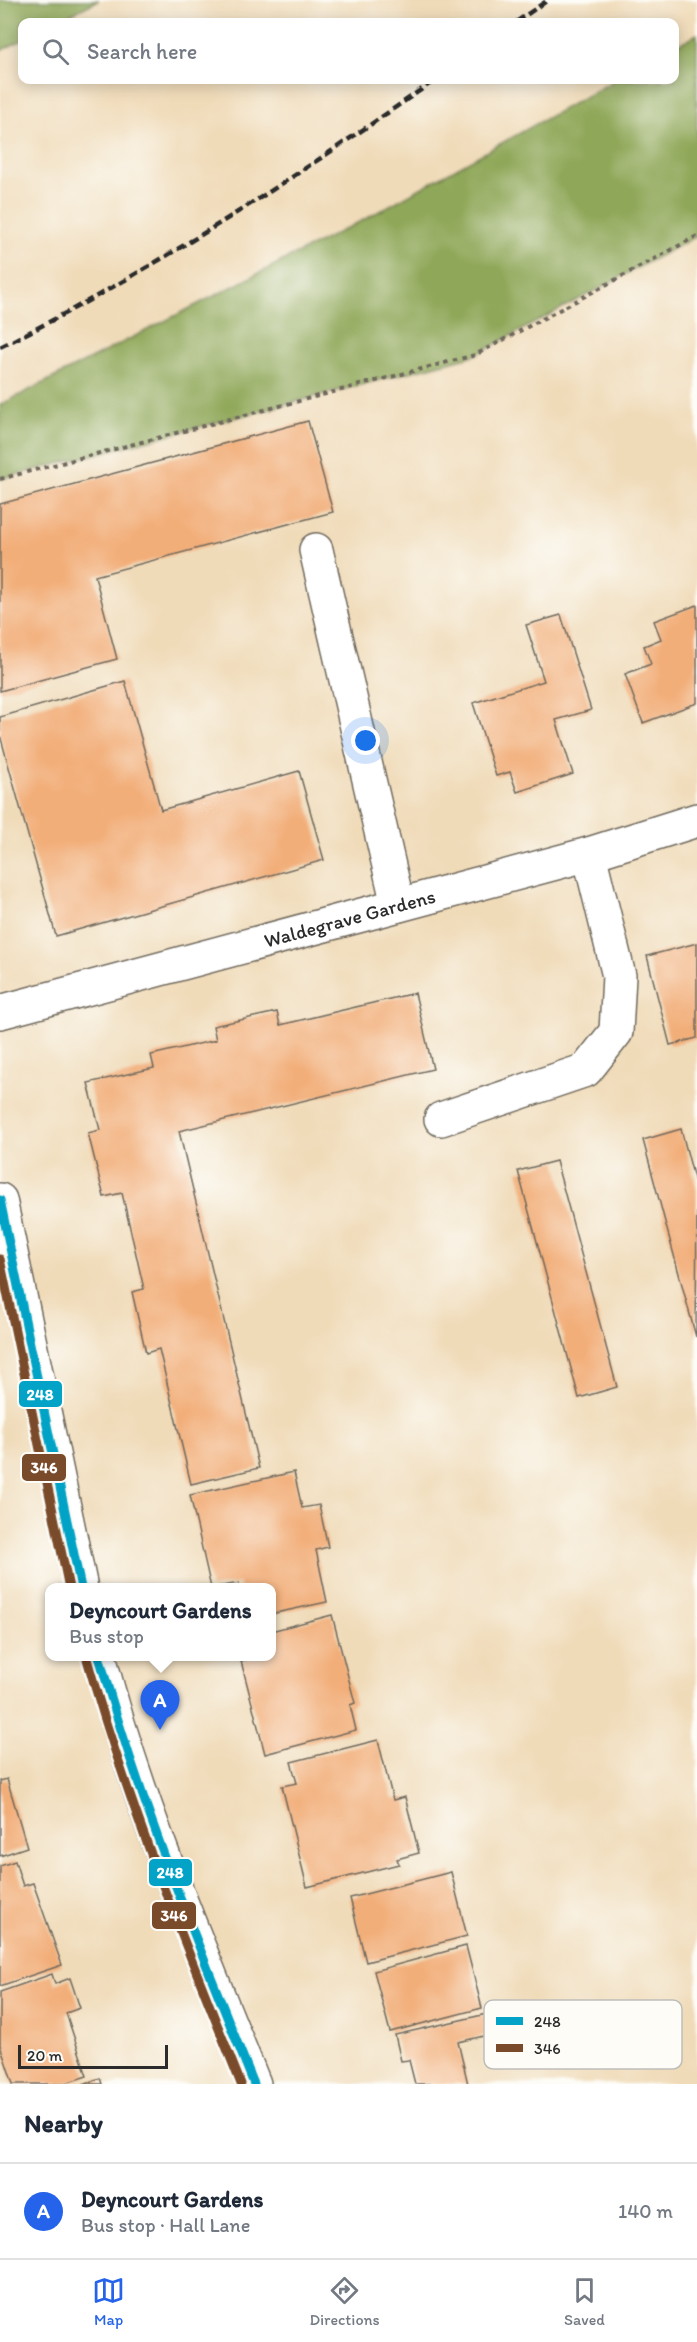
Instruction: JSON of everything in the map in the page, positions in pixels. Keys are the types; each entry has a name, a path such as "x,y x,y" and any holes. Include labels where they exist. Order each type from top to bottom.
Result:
{"street":[{"path":"316,550 398,905"},
{"name":"Waldegrave Gardens","path":"0,1012 589,854 697,819"},
{"path":"441,1119 586,1070 616,1032 619,976 589,854"},
{"path":"0,1200 11,1314 80,1583"},
{"path":"100,1661 113,1712 150,1819 254,2084"}],"path":[{"path":"0,479 475,355 697,236"}],"green space":[{"path":"0,0 99,0 64,18 18,18 18,42 0,51"},
{"path":"697,34 697,236 475,355 0,479 0,405 367,218 608,84 679,84 679,44"}],"building":[{"path":"308,421 333,512 95,576 117,659 0,691 0,504"},
{"path":"697,605 697,703 643,723 625,674 651,664 644,646 661,639 654,621"},
{"path":"561,615 591,710 556,720 573,774 517,792 510,772 496,776 473,703 544,681 526,625"},
{"path":"125,681 161,810 299,771 324,860 56,936 0,735 0,717"},
{"path":"697,943 697,1038 670,1045 647,956"},
{"path":"415,993 433,1069 179,1131 259,1468 191,1484 159,1349 146,1353 132,1292 144,1289 122,1193 104,1197 88,1133 100,1130 88,1083 154,1068 151,1055 216,1040 213,1026 277,1012 280,1025"},
{"path":"681,1129 697,1190 696,1337 643,1140"},
{"path":"556,1161 617,1387 579,1398 518,1171"},
{"path":"294,1472 302,1508 319,1505 328,1547 316,1550 327,1602 276,1613 276,1583 210,1583 190,1495"},
{"path":"332,1615 355,1703 350,1705 356,1730 265,1754 241,1661 276,1661 276,1630"},
{"path":"378,1740 393,1800 405,1797 419,1853 397,1859 399,1864 307,1887 282,1786 297,1783 291,1762"},
{"path":"7,1779 27,1847 0,1856 0,1781"},
{"path":"15,1861 23,1886 33,1883 62,1965 0,1986 0,1866"},
{"path":"451,1872 467,1936 366,1962 350,1898"},
{"path":"466,1946 482,2008 390,2032 374,1971"},
{"path":"52,1974 55,1984 70,1978 80,2008 66,2013 87,2076 62,2084 13,2084 0,2045 0,1992"},
{"path":"484,2015 484,2036 458,2042 468,2084 415,2084 409,2060 401,2061 395,2035"},
{"path":"100,2078 102,2084 83,2084"}],"railway":[{"path":"522,18 548,0"},
{"path":"0,347 57,318 168,255 277,187 429,84"}],"transit line":[{"name":"248","path":"0,1200 80,1583"},
{"name":"346","path":"0,1259 68,1583"},
{"name":"346","path":"88,1661 139,1821 241,2084"},
{"name":"248","path":"100,1661 151,1819 254,2084"}],"place":[{"name":"Deyncourt Gardens","path":"160,1730"}]}
